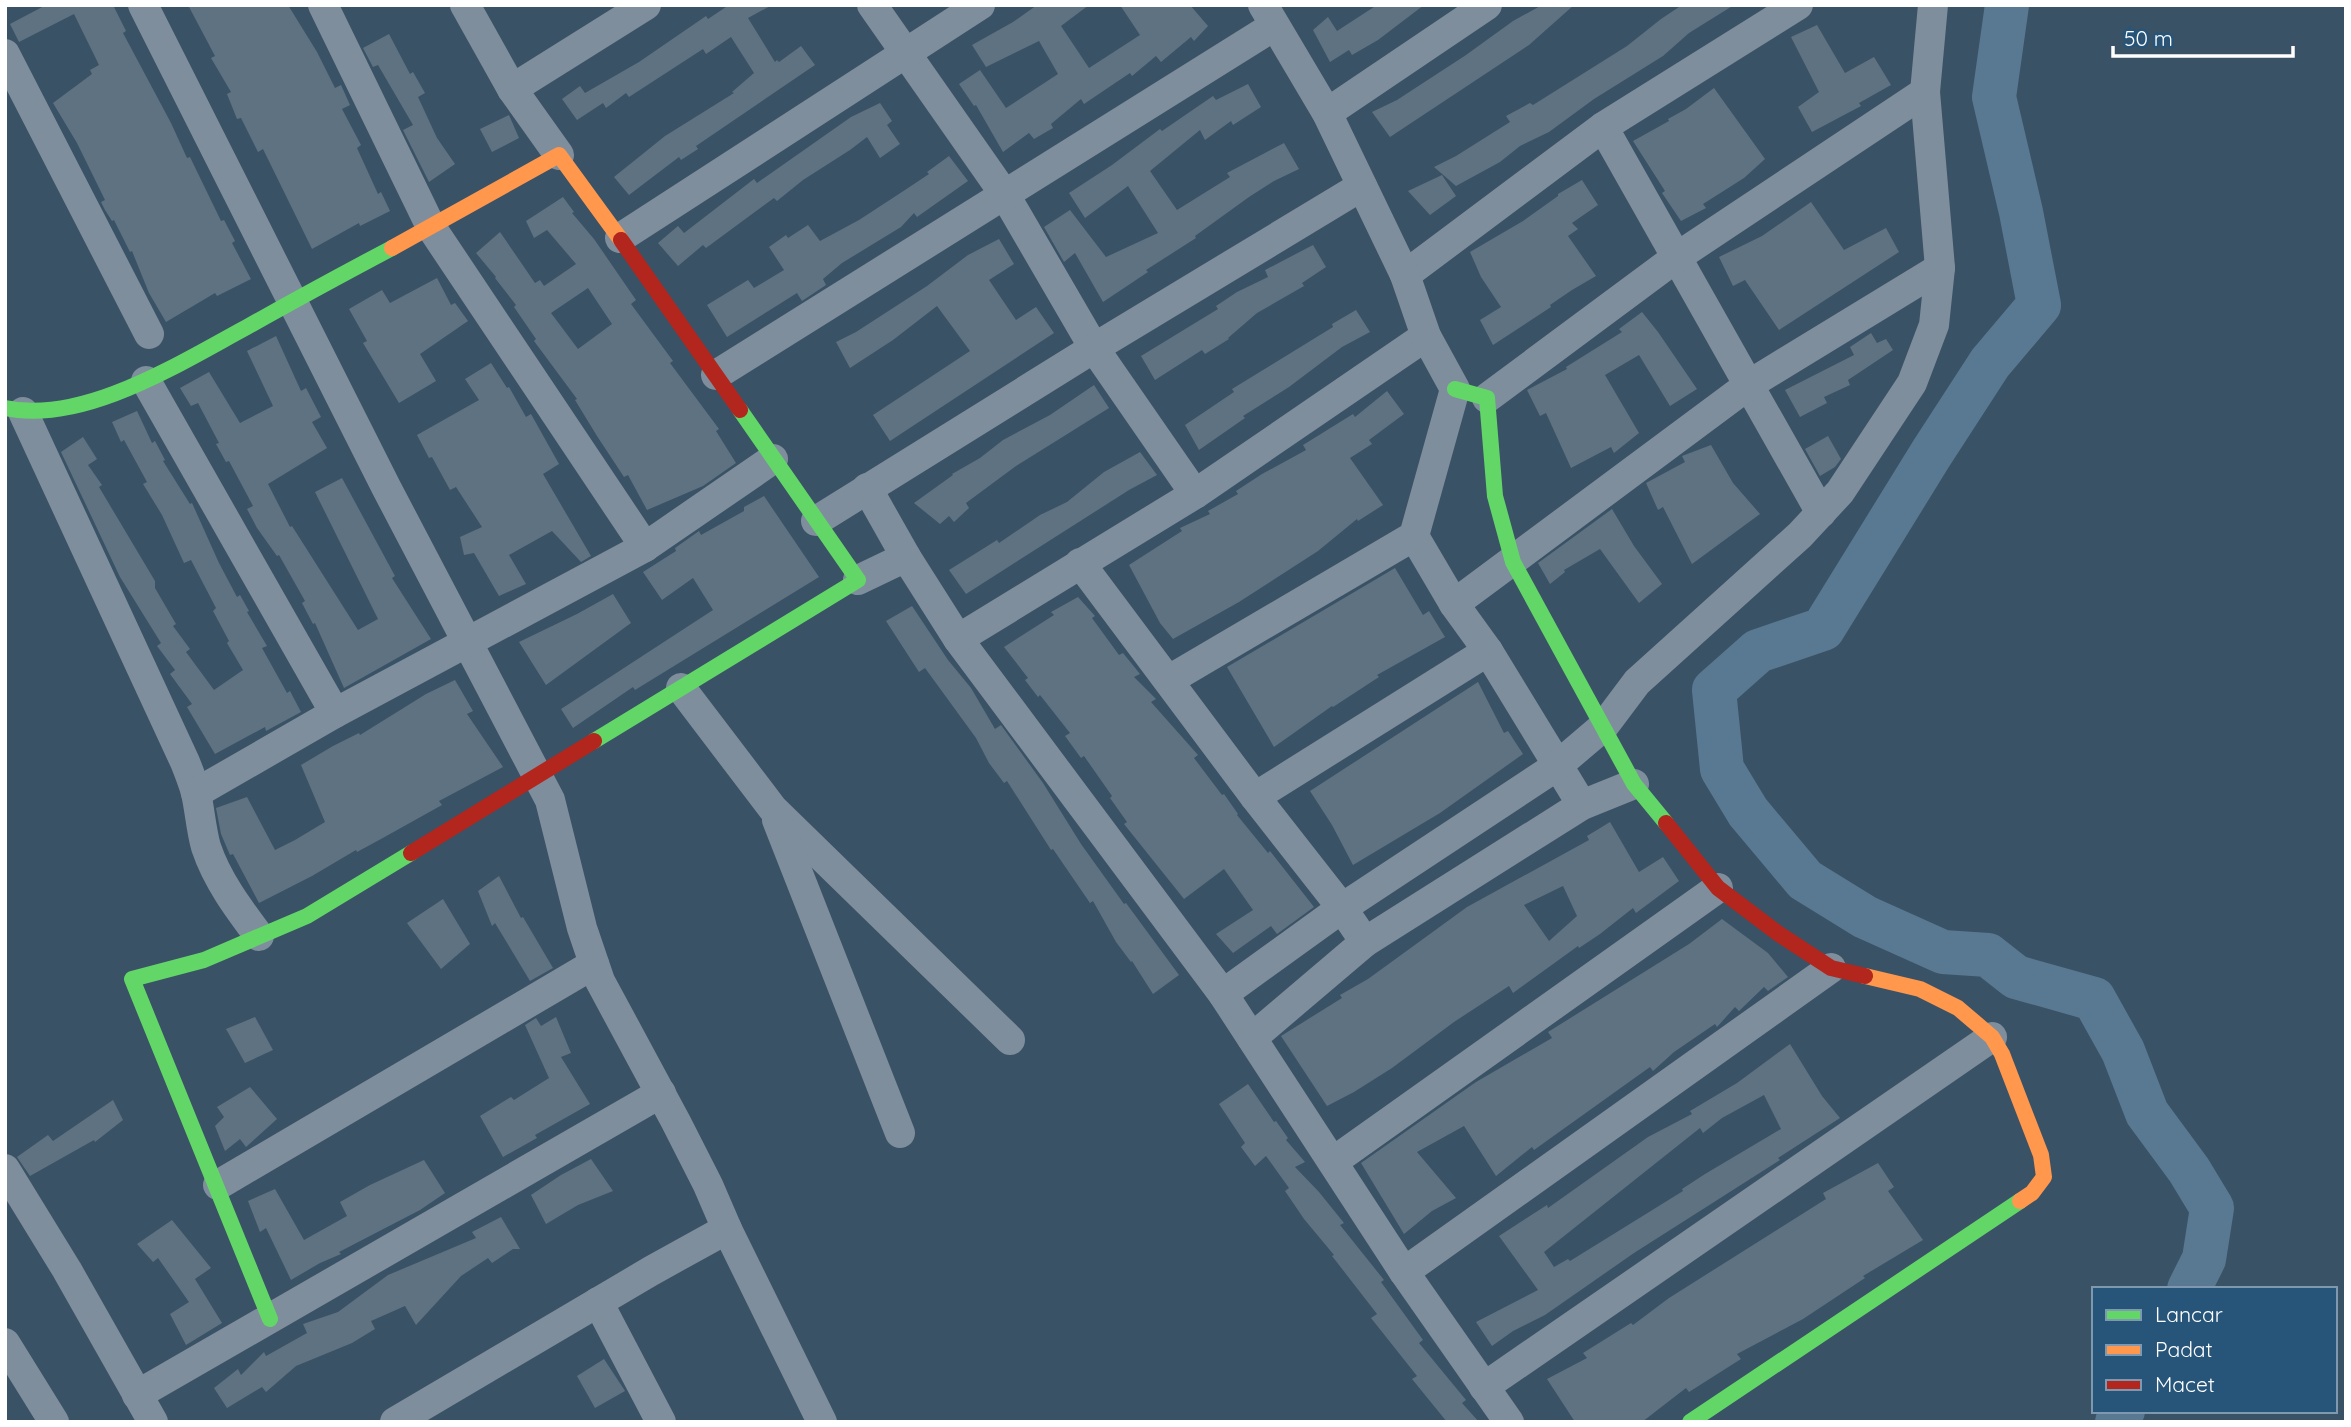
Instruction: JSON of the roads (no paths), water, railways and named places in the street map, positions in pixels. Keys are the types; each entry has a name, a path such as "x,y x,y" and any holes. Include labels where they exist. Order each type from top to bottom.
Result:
{"street":[{"path":"143,5 292,302 550,800 582,928 600,981 708,1185 727,1230 822,1422"},
{"path":"323,5 431,227 645,547"},
{"path":"465,5 512,89 621,238 772,460 858,580"},
{"path":"512,89 646,5"},
{"path":"872,5 1005,195 1094,348 1195,494"},
{"path":"621,238 981,5"},
{"path":"1327,113 1487,5"},
{"path":"1223,994 1342,908 1557,766 1604,726 1637,682 1800,535 1840,492 1912,383 1934,325 1940,268 1925,92 1933,5"},
{"path":"1405,275 1603,127 1790,7"},
{"path":"716,375 1005,195 1268,15 1327,113 1405,275 1426,337 1455,389 1414,536 1169,680"},
{"path":"5,54 149,334"},
{"path":"1487,398 1677,257 1925,92"},
{"path":"1603,127 1821,513"},
{"path":"259,936 235,904 215,868 199,820 196,793 163,712 14,410 85,404 146,381 559,155"},
{"path":"816,522 1094,348 1363,186"},
{"path":"1454,604 1750,384 1940,268"},
{"path":"958,639 1195,494 1426,337"},
{"path":"146,381 335,713"},
{"path":"1455,389 1487,398"},
{"path":"1487,398 1495,496 1513,562 1634,784 1718,888 1779,934 1831,968 1920,989 1958,1008 1992,1037 2041,1155 2044,1171 2042,1183 2032,1194 1690,1422"},
{"path":"196,793 335,713 645,547 772,460"},
{"path":"867,488 906,557 958,639 1223,994 1405,1272 1509,1422"},
{"path":"1414,536 1582,805"},
{"path":"270,1319 218,1185 158,1049 132,979 204,960 307,916 858,580 906,557"},
{"path":"1080,563 1365,942"},
{"path":"1255,797 1488,651"},
{"path":"681,688 773,810 1010,1040"},
{"path":"1252,1038 1365,942 1582,805 1634,784"},
{"path":"773,810 900,1133"},
{"path":"1334,1161 1718,888"},
{"path":"218,1185 594,964"},
{"path":"1405,1272 1831,968"},
{"path":"1484,1387 1992,1037"},
{"path":"137,1395 661,1093"},
{"path":"5,1170 67,1270 153,1422"},
{"path":"395,1422 598,1302 727,1230"},
{"path":"598,1302 661,1422"},
{"path":"5,1343 54,1422"}],"waterway":[{"path":"2007,5 1994,97 2039,305 1990,363 1823,629 1758,651 1714,690 1722,769 1748,812 1805,880 1865,917 1943,952 1988,955 2016,977 2094,999 2123,1051 2147,1113 2189,1170 2212,1208 2204,1259 2190,1287"},
{"path":"2117,1422 2122,1413"}]}
